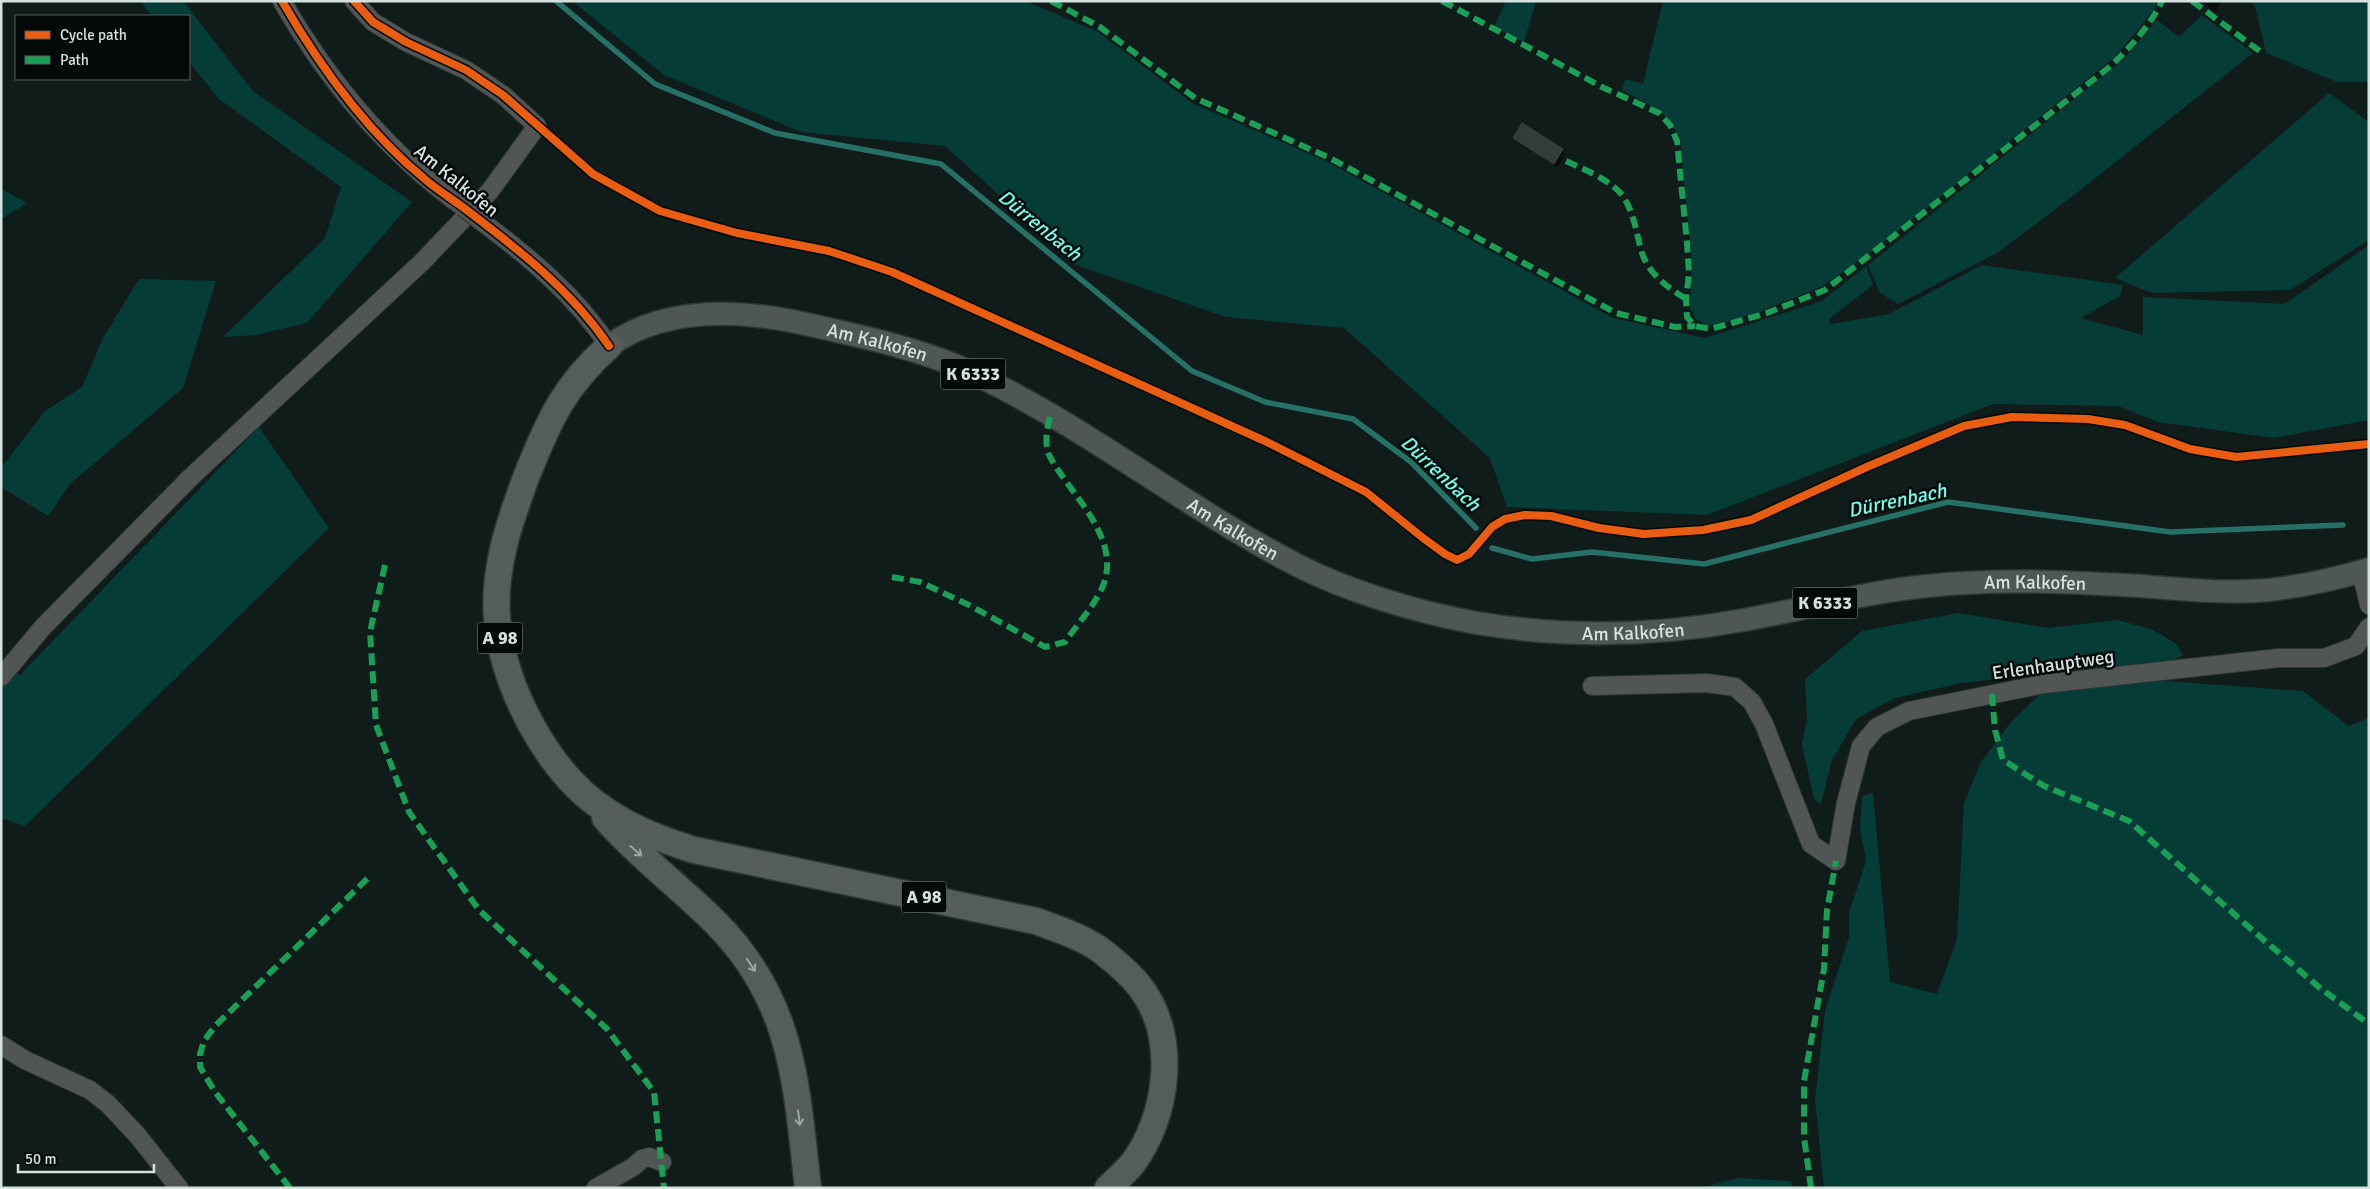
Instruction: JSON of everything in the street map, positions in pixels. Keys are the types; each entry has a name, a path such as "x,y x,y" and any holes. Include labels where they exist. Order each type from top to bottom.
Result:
{"highway":[{"name":"A 98","path":"609,346 575,379 554,413 522,488 500,562 497,617 502,648 510,677 548,753 629,845 715,922 750,963 767,991 780,1019 794,1073 808,1188"},
{"name":"A 98","path":"579,789 604,810 634,827 694,850 994,911 1071,934 1098,949 1123,969 1143,992 1157,1020 1164,1052 1163,1091 1155,1122 1133,1163 1108,1188"}],"main road":[{"name":"Am Kalkofen","path":"609,346 624,336 648,326 707,313 750,313 788,319 874,340 962,368 1051,414 1184,500 1298,566 1366,593 1423,610 1493,625 1566,634 1649,632 1746,620 1818,604 1927,586 2025,582 2221,591 2266,590 2310,584 2365,570"}],"street":[{"name":"Am Kalkofen","path":"282,1 308,46 373,129 427,181 463,206 519,250 562,288 592,321 609,346"},
{"path":"1,677 43,627 191,477 345,331 421,263 490,191 537,126 503,94 466,70 406,42 373,22 354,1"},
{"path":"2365,570 2369,605"},
{"name":"Erlenhauptweg","path":"1592,686 1707,683 1735,687 1752,702 1764,724 1811,844 1836,861 1846,803 1861,746 1877,727 1909,711 2044,684 2279,658 2324,658 2356,646 2369,627"},
{"path":"1,1045 25,1060 90,1090 108,1104 138,1136 179,1188"},
{"path":"596,1188 633,1167 642,1159 649,1157 662,1162"}],"green space":[{"path":"140,1 183,1 253,91 412,202 307,323 256,335 223,337 325,238 341,187 219,99 190,63 190,15 151,15"},
{"path":"572,1 1025,1 1098,32 1192,103 1328,162 1613,318 1705,338 1822,301 1866,266 1873,285 1829,319 1830,324 1889,314 1982,265 2123,285 2120,296 2080,318 2143,335 2143,297 2285,304 2369,245 2369,420 2274,438 2158,422 2118,406 1993,404 1707,515 1507,507 1490,458 1344,328 1226,317 1076,265 945,146 801,132 664,75"},
{"path":"1506,1 1536,1 1524,42 1494,27"},
{"path":"1663,1 2157,1 2154,10 2115,57 1875,249 1823,286 1757,313 1715,325 1706,325 1696,319 1690,307 1692,262 1680,137 1661,111 1622,90 1625,79 1643,84"},
{"path":"2251,1 2369,1 2369,82 2337,82 2266,53 2255,6"},
{"path":"2202,15 2253,53 2074,195 1997,253 1898,304 1880,293 1868,265 2122,61 2157,20 2179,37"},
{"path":"2329,93 2369,122 2369,240 2290,290 2152,293 2115,278"},
{"path":"1,189 27,203 1,219"},
{"path":"139,279 216,281 183,388 71,483 48,516 1,487 1,468 45,411 82,387 103,338"},
{"path":"259,427 329,528 25,826 1,818 1,665 20,675"},
{"path":"1958,613 2048,628 2118,620 2153,630 2175,643 2183,655 2173,660 1961,683 1895,698 1856,719 1832,760 1821,804 1814,799 1802,745 1807,718 1805,679 1862,631"},
{"path":"2165,681 2303,691 2349,726 2369,718 2369,1188 1824,1188 1815,1100 1825,1011 1849,937 1849,913 1866,861 1860,829 1862,796 1873,793 1890,982 1937,994 1957,939 1964,803 1981,762 2011,722 2039,695 2105,682"},
{"path":"1738,1178 1791,1181 1793,1188 1701,1188"}],"building":[{"path":"1522,123 1563,149 1554,164 1513,138"}],"waterway":[{"name":"Dürrenbach","path":"556,1 655,84 775,133 941,164 1192,371 1265,402 1353,419 1411,462 1476,528"},
{"name":"Dürrenbach","path":"1492,548 1532,559 1592,552 1704,564 1948,502 2170,532 2343,525"}],"marked path":[{"path":"1051,1 1100,27 1195,98 1330,158 1616,313 1675,327 1695,326"},
{"path":"1442,1 1604,88 1659,113 1670,125 1677,141 1687,243 1689,274 1686,299 1687,317 1695,326 1711,329 1767,313 1825,290 2112,65 2146,27 2162,1"},
{"path":"2192,1 2261,52"},
{"path":"1566,161 1589,171 1617,189 1630,209 1642,253 1649,268 1666,285 1686,299"},
{"path":"892,577 920,582 971,606 1045,647 1065,642 1099,595 1107,570 1106,552 1100,534 1091,517 1049,455 1047,434 1051,414"},
{"path":"385,565 370,632 376,725 409,812 479,910 607,1029 654,1092 664,1188"},
{"path":"1992,694 1995,730 2003,760 2044,786 2129,821 2320,988 2369,1024"},
{"path":"1811,1188 1804,1137 1804,1081 1824,969 1827,910 1836,861"},
{"path":"290,1188 215,1092 200,1067 200,1054 204,1041 215,1026 369,877"}],"cycle path":[{"path":"282,1 329,74 385,142 427,181 504,239 542,271 578,307 609,346"},
{"path":"354,1 373,22 406,42 466,70 503,95 593,174 660,211 737,233 829,251 892,272 1267,442 1366,492 1423,538 1457,560 1469,554 1492,527 1505,519 1525,515 1551,516 1599,528 1644,534 1703,530 1751,520 1869,466 1964,426 2012,417 2088,419 2125,425 2190,449 2236,457 2369,444"}]}
